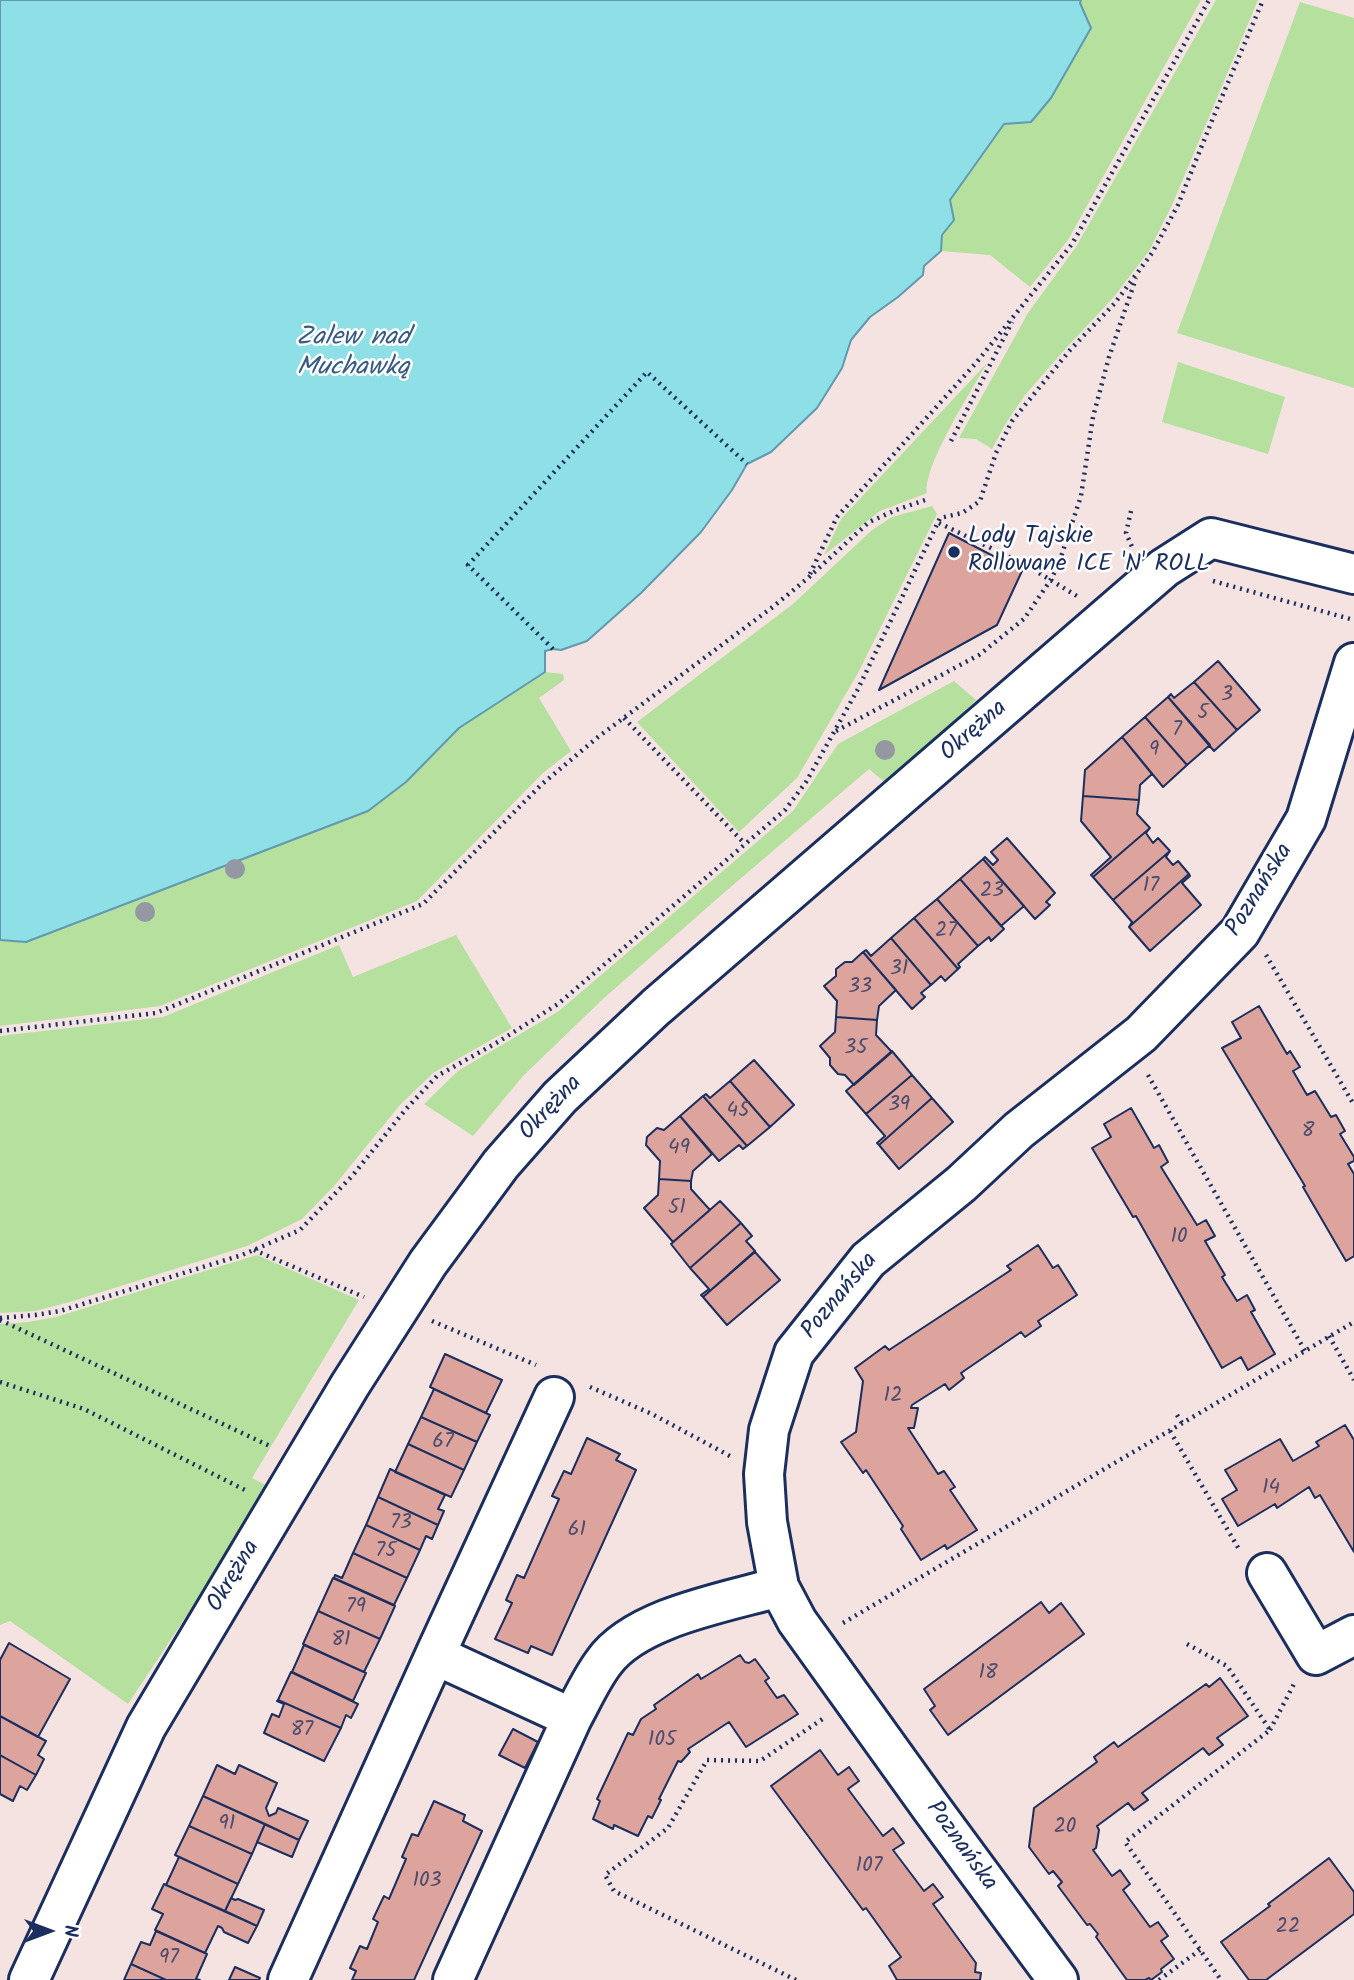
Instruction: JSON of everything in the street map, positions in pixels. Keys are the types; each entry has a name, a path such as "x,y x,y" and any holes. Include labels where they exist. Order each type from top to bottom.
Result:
{"street":[{"name":"Okrężna","path":"29,1980 146,1727 350,1385 428,1263 501,1164 560,1097 656,1007 1161,570 1211,538 1354,574"},
{"name":"Poznańska","path":"1058,1980 939,1820 797,1621 779,1587 767,1522 764,1474 769,1430 794,1353 868,1260 961,1184 1019,1130 1141,1034 1240,932 1306,819 1354,663"},
{"path":"288,1980 559,1383"},
{"path":"1267,1573 1316,1655 1354,1635"},
{"path":"453,1980 572,1718 604,1662 624,1641 666,1619 779,1587"},
{"path":"435,1655 572,1718"}],"path":[{"path":"808,578 837,517 976,363 1072,244 1209,0"},
{"path":"0,1319 60,1311 254,1250 300,1230 353,1175 406,1109 437,1076 558,1004 785,810 806,782 858,689 940,518 962,513 980,501 996,453 1012,421 1070,350 1115,303 1152,253 1178,205 1263,0"},
{"path":"834,732 979,655 1024,619 1050,581 1058,566 1081,496 1093,417 1108,357 1137,273"},
{"path":"951,441 1015,316"},
{"path":"553,649 468,565 647,372 747,464"},
{"path":"0,1031 156,1013 423,904 541,785 598,737 808,578 869,522 928,499"},
{"path":"938,523 1024,564 1086,601"},
{"path":"624,718 745,844"},
{"path":"1264,952 1354,1105"},
{"path":"1148,1075 1305,1351"},
{"path":"254,1250 361,1296 400,1307 559,1383 653,1414 764,1474"},
{"path":"0,1319 304,1462"},
{"path":"842,1623 1354,1322"},
{"path":"1329,1336 1354,1380"},
{"path":"0,1382 84,1409 277,1507"},
{"path":"1177,1415 1182,1423"},
{"path":"1170,1431 1253,1571 1267,1573"},
{"path":"1187,1644 1227,1666 1270,1730"},
{"path":"1221,1980 1125,1842 1270,1730 1295,1683 1316,1655"},
{"path":"796,1980 614,1891 605,1875 668,1828 707,1760 760,1761 834,1711"},
{"path":"1159,1980 1200,1950"}],"green space":[{"path":"1081,0 1201,0 1068,240 1030,287 990,255 941,251 942,235 954,220 950,200 1004,124"},
{"path":"1216,0 1258,0 1173,203 1149,251 1113,298 1025,395 992,449 976,439 959,438 1028,313 1076,247"},
{"path":"1300,2 1354,18 1354,388 1177,333"},
{"path":"1178,362 1285,397 1268,454 1162,422"},
{"path":"987,363 940,447 928,481 927,493 880,511 824,555 841,519"},
{"path":"932,506 937,514 858,673 797,778 739,832 637,722 793,604 872,530 892,517"},
{"path":"545,672 563,674 564,680 539,698 571,751 543,773 417,901 160,1006 0,1026 0,940 26,942 368,811 406,782 459,728"},
{"path":"954,681 976,700 888,785 869,769 604,998 523,1076 473,1136 424,1104 458,1071 559,1011 793,811 838,744"},
{"path":"456,935 512,1028 433,1073 400,1105 334,1186 302,1219 247,1246 70,1302 35,1311 0,1313 0,1036 163,1017 339,945 353,977"},
{"path":"257,1255 359,1300 252,1478 271,1488 261,1507 231,1544 128,1704 10,1621 0,1625 0,1324 56,1317"}],"water":[{"name":"Zalew nad Muchawką","path":"0,0 1081,0 1091,28 1051,98 1031,122 1004,124 950,200 954,220 942,235 941,251 924,266 923,275 870,317 851,340 842,368 817,408 771,452 747,464 732,490 701,532 641,593 587,641 561,650 545,651 545,672 459,728 406,782 368,811 26,942 0,940"}],"building":[{"path":"949,533 1022,571 997,625 879,690"},
{"path":"1218,661 1260,710 1237,730 1194,682"},
{"path":"1194,682 1237,730 1214,751 1168,697 1171,694 1174,698"},
{"path":"1168,697 1210,745 1187,765 1145,717"},
{"path":"1145,717 1187,765 1163,787 1122,737"},
{"path":"1122,737 1152,774 1140,785 1139,800 1083,796 1085,770"},
{"path":"1083,796 1139,800 1137,814 1150,828 1093,877 1091,875 1111,857 1081,821"},
{"path":"1150,828 1146,833 1153,843 1158,838 1170,851 1113,900 1093,877"},
{"path":"1007,838 1055,893 1046,902 1050,905 1035,919 983,859 985,857 993,865 998,860 991,852"},
{"path":"1170,851 1166,857 1173,865 1178,861 1189,874 1129,927 1132,922 1113,900"},
{"path":"983,859 1024,906 1001,926 960,879"},
{"path":"1189,874 1182,883 1201,905 1150,951 1129,927"},
{"path":"960,879 1004,929 991,941 989,937 978,946 937,899"},
{"path":"937,899 978,946 958,964 958,969 914,918"},
{"path":"914,918 958,969 945,981 941,976 931,985 891,938"},
{"path":"891,938 931,985 921,993 925,997 912,1009 863,952 866,950 871,956"},
{"path":"863,952 896,990 879,1006 877,1020 836,1017 837,1001 824,986 836,976 836,969 845,962 852,962"},
{"path":"1259,1006 1287,1054 1290,1051 1300,1067 1293,1071 1307,1095 1315,1091 1331,1117 1336,1115 1345,1131 1340,1134 1354,1157 1354,1161 1348,1164 1354,1174 1354,1256 1346,1261 1303,1187 1305,1186 1222,1048 1241,1038 1232,1022"},
{"path":"836,1017 877,1020 876,1035 892,1052 854,1085 830,1065 830,1058 820,1046 835,1032"},
{"path":"892,1051 912,1075 866,1114 846,1091"},
{"path":"754,1060 794,1105 770,1127 730,1081"},
{"path":"912,1075 932,1098 879,1145 877,1143 885,1136 866,1114"},
{"path":"730,1081 770,1127 747,1146 703,1096 706,1094 710,1098"},
{"path":"703,1096 747,1146 743,1149 739,1145 719,1161 680,1116"},
{"path":"932,1098 953,1122 899,1169 879,1145"},
{"path":"1131,1108 1154,1148 1159,1145 1168,1162 1161,1167 1197,1225 1206,1220 1215,1236 1205,1241 1225,1275 1222,1277 1237,1301 1247,1295 1255,1310 1251,1312 1275,1354 1248,1370 1241,1357 1222,1368 1136,1216 1133,1217 1092,1148 1111,1137 1104,1124"},
{"path":"680,1116 712,1154 693,1171 691,1181 659,1179 660,1161 646,1145 647,1137 657,1128 664,1130"},
{"path":"659,1179 691,1181 691,1189 710,1210 673,1242 644,1208 658,1195"},
{"path":"720,1201 741,1223 690,1268 671,1244"},
{"path":"741,1223 752,1236 746,1241 755,1251 703,1297 701,1295 709,1289 690,1268"},
{"path":"1038,1245 1053,1268 1058,1265 1077,1295 1038,1321 1041,1326 1025,1337 1021,1332 961,1373 964,1378 949,1390 945,1384 912,1405 911,1408 918,1408 914,1428 908,1428 938,1474 944,1471 955,1487 950,1490 977,1530 947,1549 945,1545 921,1560 901,1529 903,1526 866,1470 863,1473 841,1442 856,1432 863,1381 855,1368 885,1346 889,1350 1011,1270 1007,1266"},
{"path":"755,1252 780,1280 727,1325 703,1297"},
{"path":"445,1354 502,1380 486,1413 430,1387"},
{"path":"434,1389 490,1415 477,1442 421,1417"},
{"path":"421,1417 477,1442 464,1470 408,1444"},
{"path":"1345,1425 1354,1440 1354,1552 1320,1495 1315,1498 1309,1487 1277,1508 1275,1504 1238,1526 1222,1499 1237,1490 1225,1470 1280,1439 1293,1461 1319,1446 1316,1442"},
{"path":"587,1438 620,1454 616,1460 636,1470 552,1655 531,1646 528,1653 495,1639 512,1603 506,1600 517,1575 524,1578 559,1499 552,1496 564,1471 571,1474"},
{"path":"408,1444 464,1470 451,1497 395,1472"},
{"path":"390,1469 445,1495 438,1509 444,1511 438,1525 378,1497"},
{"path":"378,1497 438,1525 432,1539 426,1536 420,1550 366,1525"},
{"path":"366,1525 420,1550 407,1578 353,1553"},
{"path":"353,1553 407,1578 394,1605 334,1578 335,1575 342,1578"},
{"path":"333,1578 395,1606 380,1639 318,1611"},
{"path":"1041,1602 1049,1613 1061,1603 1084,1634 948,1735 930,1710 935,1706 924,1689"},
{"path":"318,1611 380,1639 364,1672 303,1644"},
{"path":"9,1643 70,1679 38,1737 0,1716 0,1660"},
{"path":"304,1645 366,1673 353,1701 292,1672"},
{"path":"740,1655 745,1662 749,1663 755,1659 769,1678 765,1681 777,1698 784,1695 798,1714 746,1747 729,1722 688,1749 690,1752 681,1762 678,1761 652,1818 648,1816 638,1836 614,1825 613,1829 593,1819 600,1801 597,1799 628,1733 633,1735 641,1719 656,1709 654,1705 698,1674 701,1679"},
{"path":"291,1672 358,1704 351,1718 346,1715 341,1728 278,1700"},
{"path":"1220,1678 1248,1716 1217,1738 1223,1745 1209,1755 1203,1748 1142,1793 1148,1800 1134,1810 1128,1803 1097,1826 1099,1830 1096,1848 1093,1850 1112,1876 1120,1870 1130,1884 1123,1890 1150,1927 1158,1922 1168,1936 1161,1941 1174,1959 1151,1980 1127,1980 1096,1937 1098,1934 1090,1924 1087,1925 1058,1886 1062,1882 1053,1871 1049,1874 1029,1847 1034,1808 1097,1762 1094,1757 1114,1742 1118,1747 1206,1684 1209,1687"},
{"path":"278,1700 341,1728 324,1761 264,1733 272,1714 279,1717 284,1704"},
{"path":"0,1716 46,1741 38,1755 44,1759 36,1775 0,1755"},
{"path":"513,1729 538,1742 525,1768 499,1755"},
{"path":"820,1750 838,1775 849,1767 859,1781 848,1789 883,1836 893,1828 904,1843 893,1850 924,1891 933,1884 943,1897 933,1904 976,1963 975,1972 981,1973 980,1980 897,1980 889,1966 901,1957 771,1786"},
{"path":"0,1755 36,1775 27,1790 20,1786 13,1801 0,1794"},
{"path":"217,1765 235,1774 239,1765 277,1783 266,1808 269,1816 276,1813 278,1808 308,1821 299,1840 203,1796"},
{"path":"203,1796 265,1824 252,1854 189,1826"},
{"path":"434,1801 465,1815 463,1821 482,1831 414,1980 352,1980 356,1971 350,1968 360,1946 367,1949 378,1922 373,1919 384,1896 389,1899 406,1859 402,1857 412,1834 418,1836"},
{"path":"265,1824 299,1840 292,1857 257,1842"},
{"path":"189,1826 252,1854 238,1884 175,1855"},
{"path":"179,1857 238,1884 225,1911 166,1885"},
{"path":"1329,1858 1354,1892 1354,1914 1266,1980 1249,1980 1221,1942"},
{"path":"164,1884 257,1926 248,1943 224,1932 218,1926 205,1953 155,1930 163,1914 152,1909"},
{"path":"231,1898 264,1910 257,1926 225,1911"},
{"path":"156,1931 207,1954 196,1979 200,1980 166,1980 131,1964 141,1942 150,1945"},
{"path":"131,1964 166,1980 124,1980"},
{"path":"235,1967 260,1978 229,1980"}],"place":[{"name":"Lody Tajskie Rollowane ICE 'N' ROLL","path":"954,552"}]}
